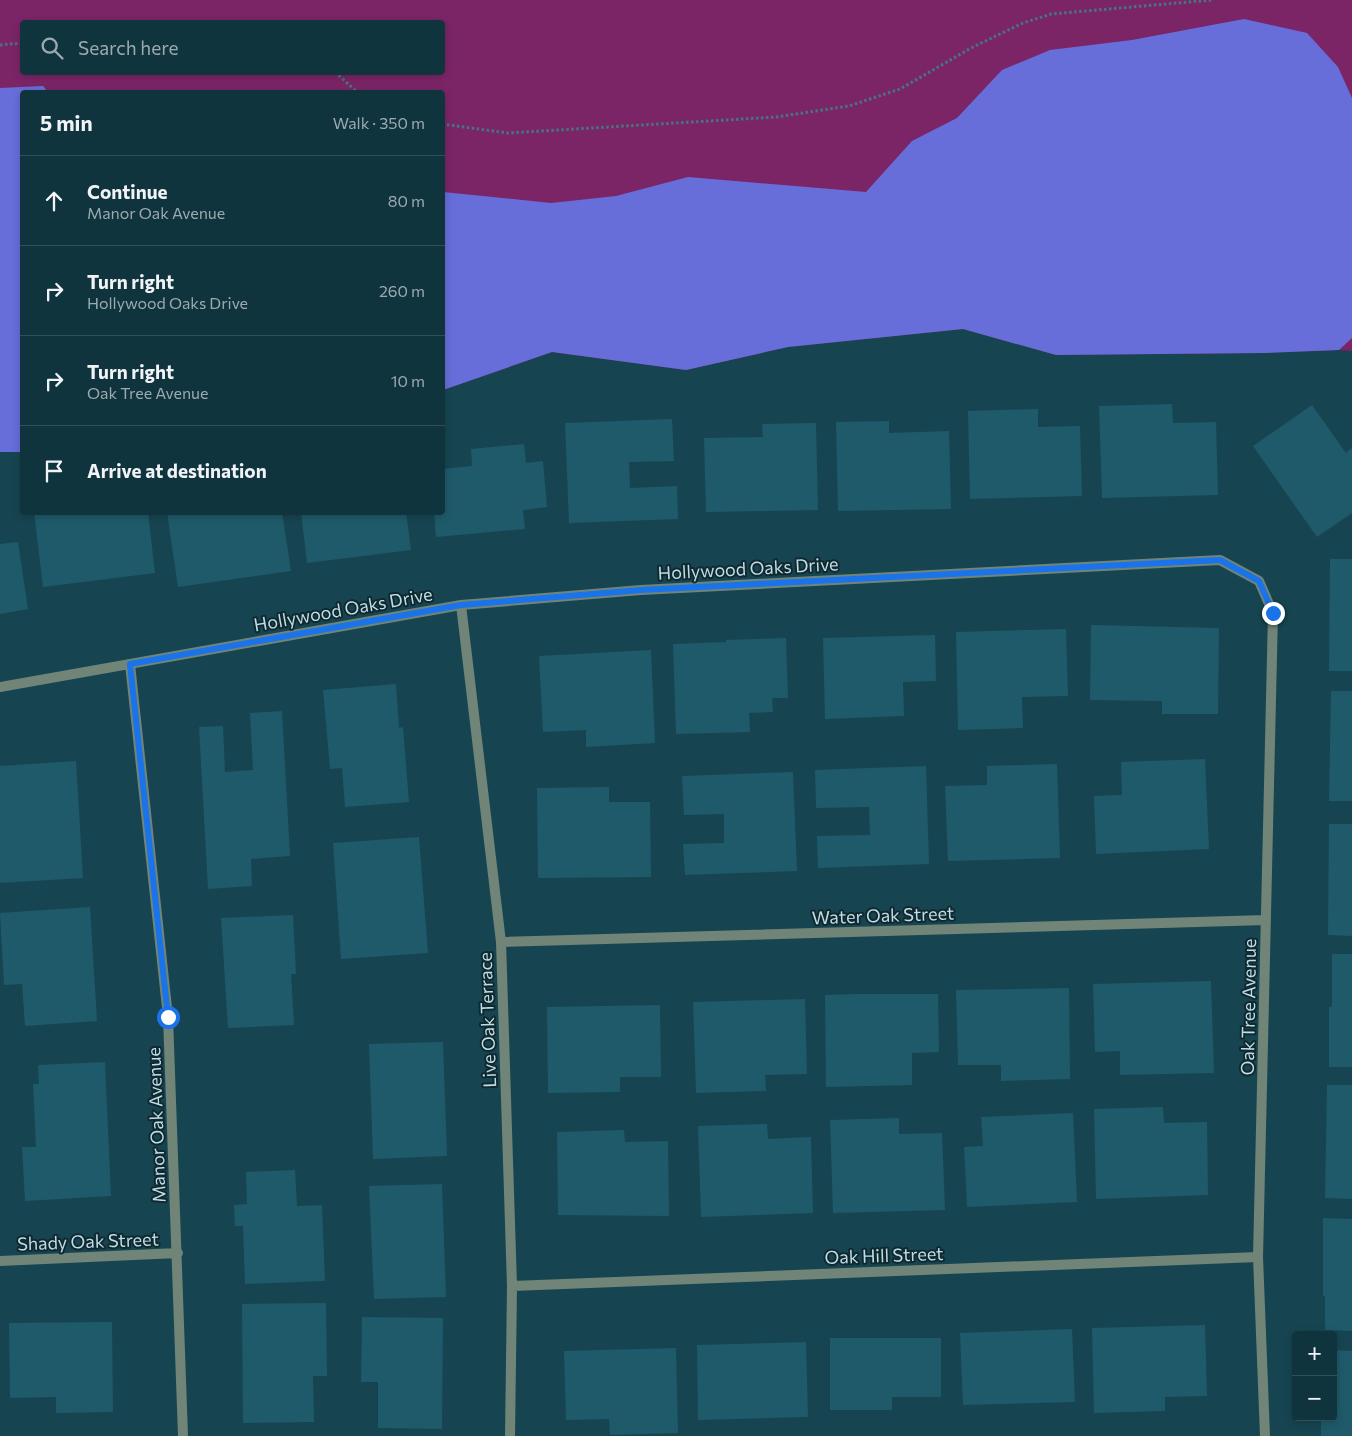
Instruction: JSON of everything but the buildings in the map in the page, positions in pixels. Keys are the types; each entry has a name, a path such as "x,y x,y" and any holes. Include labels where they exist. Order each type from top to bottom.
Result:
{"street":[{"name":"Hollywood Oaks Drive","path":"0,687 461,605 641,590 1220,560 1259,581"},
{"name":"Oak Tree Avenue","path":"1259,581 1273,613 1258,1257 1265,1436"},
{"name":"Live Oak Terrace","path":"461,605 501,942 512,1286 510,1436"},
{"name":"Manor Oak Avenue","path":"130,664 168,1017 178,1253 183,1436"},
{"name":"Water Oak Street","path":"501,942 1266,920"},
{"name":"Shady Oak Street","path":"0,1261 178,1253"},
{"name":"Oak Hill Street","path":"512,1286 1258,1257"}],"path":[{"path":"445,124 508,133 776,117 849,106 900,89 971,48 1023,23 1051,14 1212,0"},
{"path":"0,45 20,43"},
{"path":"338,75 355,90"}],"shaded area":[{"path":"0,0 1352,0 1352,351 1056,355 963,329 788,347 686,370 552,352 445,389 445,90 20,90 20,452 0,452"},
{"path":"1244,19 1307,33 1338,67 1352,98 1352,338 1339,350 1264,353 1056,355 963,329 788,347 686,370 552,352 445,389 445,192 551,203 616,196 688,177 866,192 912,141 957,118 1002,70 1050,50 1132,40"},
{"path":"43,86 46,90 20,90 20,452 0,452 0,88"}],"route":[{"path":"168,1017 130,664 461,605 641,590 1220,560 1259,581 1273,613"}]}
